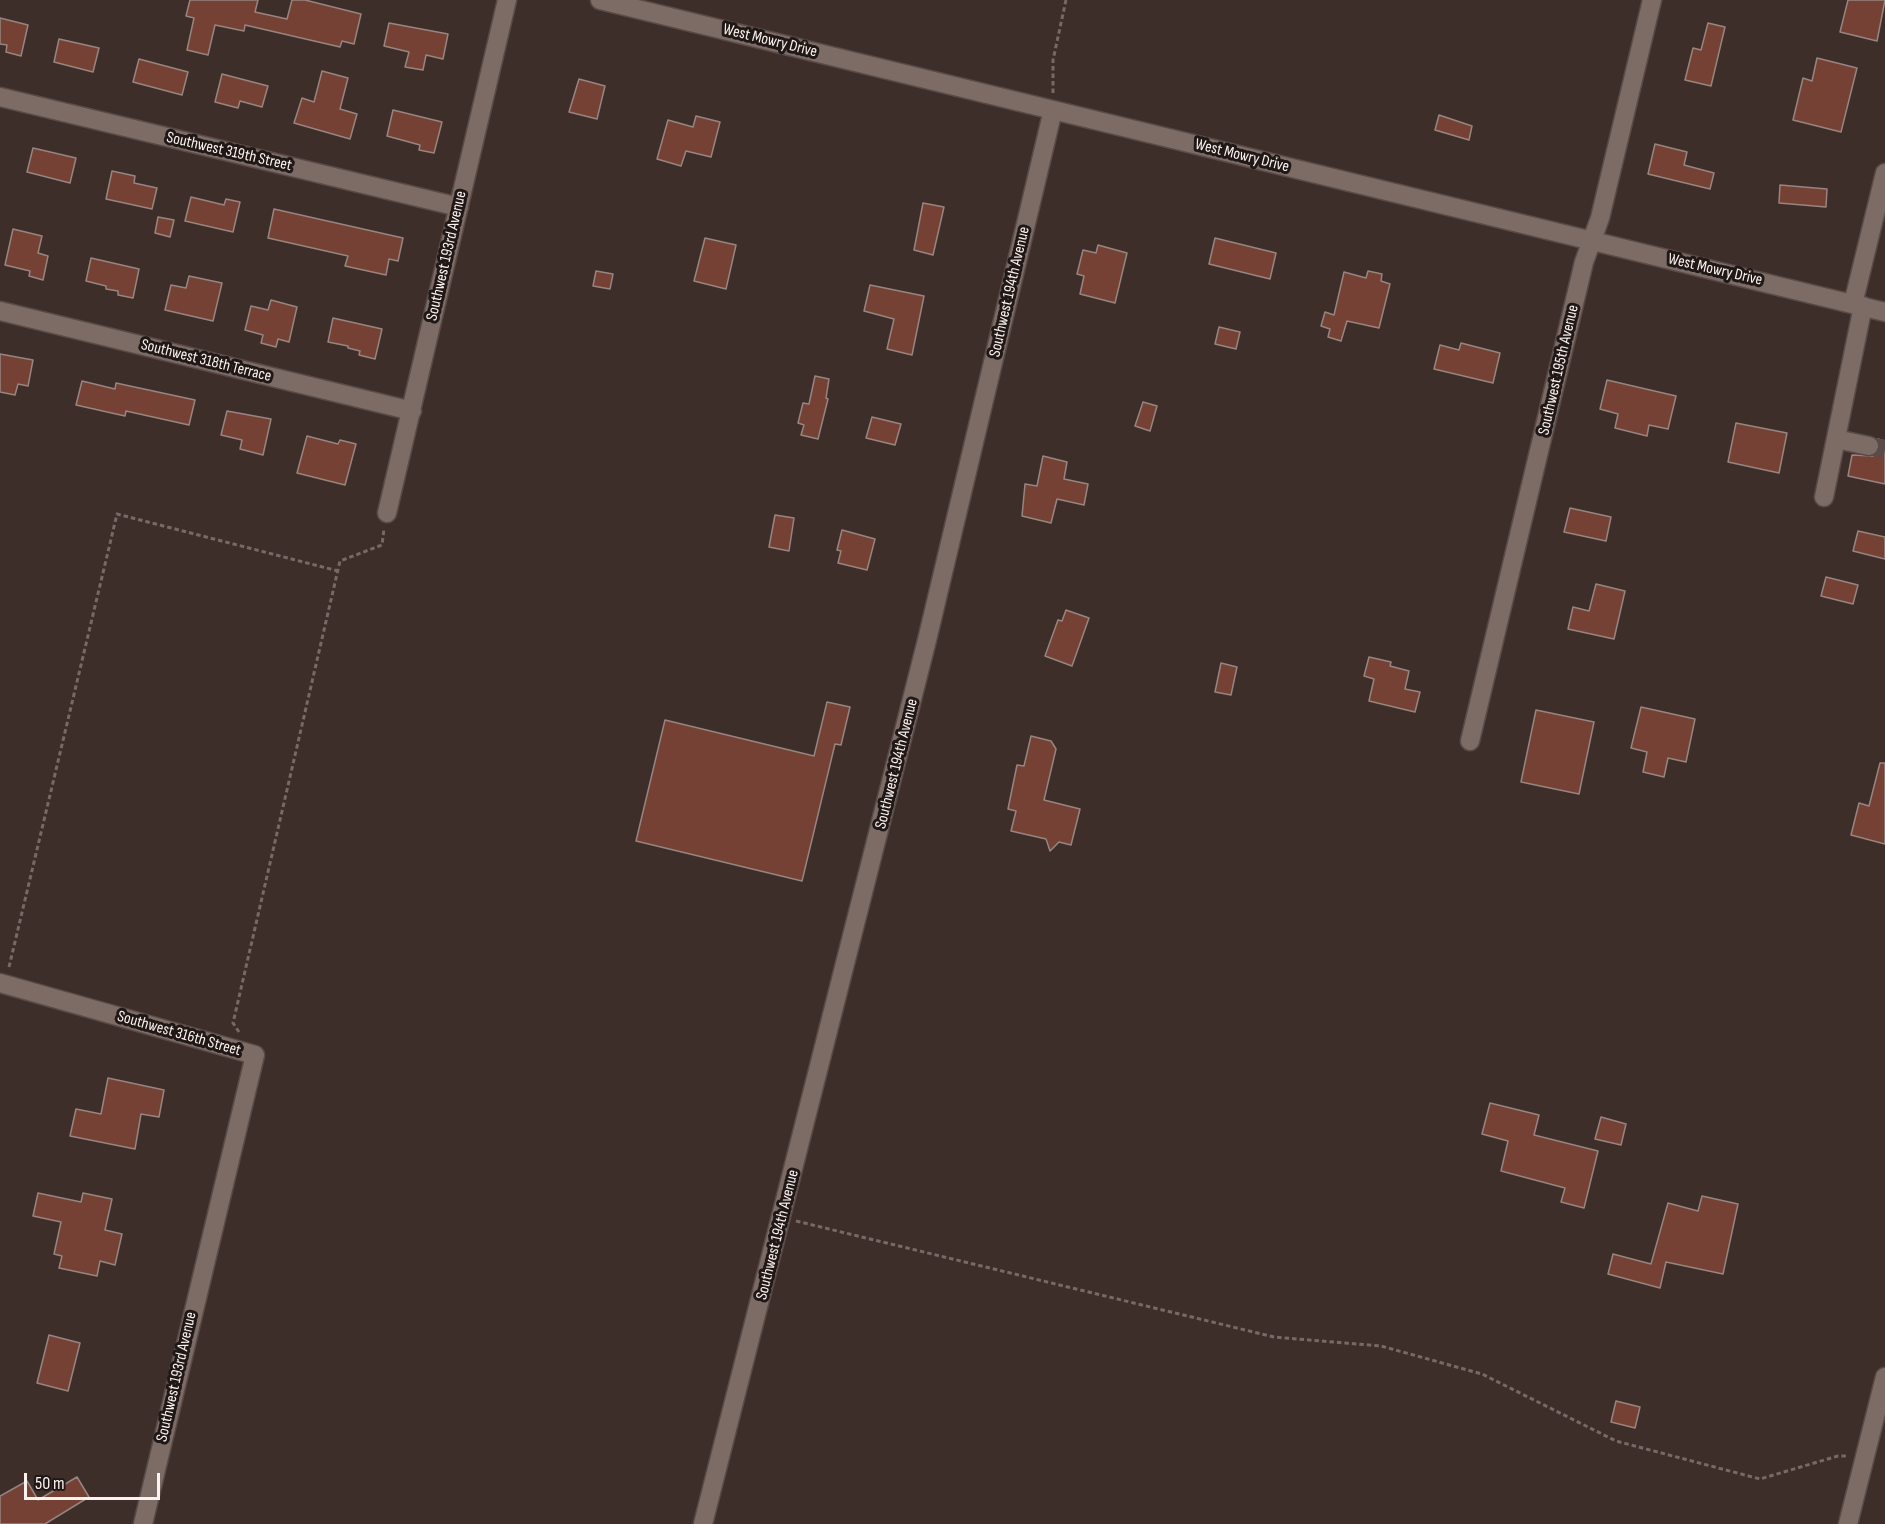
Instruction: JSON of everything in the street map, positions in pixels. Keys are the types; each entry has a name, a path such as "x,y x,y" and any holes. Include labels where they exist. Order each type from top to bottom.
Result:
{"street":[{"name":"Southwest 193rd Avenue","path":"387,513 507,0"},
{"name":"West Mowry Drive","path":"600,0 1885,312"},
{"name":"Southwest 195th Avenue","path":"1470,741 1584,262 1592,241 1652,0"},
{"name":"Southwest 319th Street","path":"0,97 459,207"},
{"name":"Southwest 194th Avenue","path":"703,1524 783,1218 927,640 1053,110"},
{"path":"1824,497 1858,305 1885,173"},
{"name":"Southwest 318th Terrace","path":"0,311 412,411"},
{"path":"1836,439 1869,446"},
{"name":"Southwest 316th Street","path":"2,983 255,1056 212,1230"},
{"name":"Southwest 193rd Avenue","path":"143,1524 212,1230"},
{"path":"1848,1524 1885,1377"}],"path":[{"path":"1053,110 1053,60 1066,0"},
{"path":"255,1056 233,1023 340,561 381,545 387,513"},
{"path":"2,983 117,514 338,571"},
{"path":"783,1218 1274,1337 1381,1346 1482,1374 1616,1441 1760,1479 1838,1456 1866,1456"}],"building":[{"path":"190,0 258,0 255,12 287,19 292,0 305,0 361,14 354,44 342,41 340,47 245,25 244,31 215,25 208,55 187,50 194,18 186,16"},
{"path":"1848,0 1885,0 1877,41 1840,32"},
{"path":"0,18 28,25 21,56 6,52 7,45 0,44"},
{"path":"389,23 448,34 443,59 426,55 423,70 405,67 409,52 384,46"},
{"path":"1708,23 1725,27 1711,86 1685,80 1693,48 1701,50"},
{"path":"59,39 99,48 93,72 54,62"},
{"path":"1817,58 1857,68 1841,132 1793,120 1803,78 1812,81"},
{"path":"139,59 188,72 182,95 133,82"},
{"path":"322,71 348,78 340,109 357,114 350,139 294,123 302,98 314,102"},
{"path":"222,74 268,86 262,107 240,101 238,108 215,102"},
{"path":"579,79 605,86 597,119 569,112"},
{"path":"393,110 442,122 434,153 419,150 420,145 387,136"},
{"path":"1439,115 1472,126 1469,140 1435,130"},
{"path":"696,116 720,122 711,157 686,151 681,166 657,159 668,120 693,127"},
{"path":"1655,144 1687,152 1684,165 1714,173 1710,189 1648,174"},
{"path":"33,148 76,158 70,183 27,172"},
{"path":"112,171 135,176 134,183 157,188 152,209 106,199"},
{"path":"1780,185 1827,189 1826,207 1779,203"},
{"path":"191,197 224,205 226,199 240,202 233,232 185,221"},
{"path":"923,203 944,207 933,255 914,250"},
{"path":"274,209 403,238 398,261 389,259 386,275 345,266 348,256 268,238"},
{"path":"158,217 174,220 170,237 155,233"},
{"path":"13,229 42,236 38,253 48,256 43,280 29,276 30,271 5,265"},
{"path":"705,238 736,245 726,289 694,281"},
{"path":"1215,238 1276,253 1270,279 1209,264"},
{"path":"1098,245 1127,253 1115,303 1080,294 1084,276 1077,274 1083,250 1096,253"},
{"path":"91,258 139,269 133,298 118,295 118,291 86,281"},
{"path":"596,271 613,274 610,289 593,286"},
{"path":"1368,271 1382,274 1381,281 1390,284 1379,328 1347,321 1341,341 1328,337 1330,329 1321,326 1325,312 1334,315 1344,272 1366,278"},
{"path":"189,276 222,283 213,321 165,310 171,285 186,288"},
{"path":"870,285 924,296 912,355 887,349 894,319 864,311"},
{"path":"271,300 297,307 289,342 278,339 276,347 261,343 263,335 245,330 251,306 268,310"},
{"path":"333,318 382,329 375,359 359,355 360,351 348,348 348,346 328,342"},
{"path":"1219,327 1240,332 1236,349 1215,344"},
{"path":"1461,343 1500,353 1493,383 1434,369 1440,345 1459,350"},
{"path":"0,354 33,360 28,386 18,384 15,395 0,392"},
{"path":"815,376 829,379 826,398 828,399 818,439 801,435 804,425 798,423 803,403 809,404"},
{"path":"1607,380 1676,396 1668,429 1649,425 1647,436 1615,428 1618,414 1600,409"},
{"path":"82,381 115,389 116,383 195,400 189,425 126,411 125,416 76,405"},
{"path":"1143,402 1157,406 1150,431 1135,426"},
{"path":"227,411 271,419 263,455 240,449 242,440 221,435"},
{"path":"872,417 901,424 895,445 866,438"},
{"path":"1736,423 1787,433 1779,473 1728,462"},
{"path":"307,436 338,444 340,440 356,444 345,485 297,473"},
{"path":"1878,439 1885,441 1885,484 1848,476 1852,455 1873,456 1880,449"},
{"path":"1043,456 1067,462 1064,479 1088,484 1084,505 1057,499 1051,523 1022,516 1025,484 1037,486"},
{"path":"1570,508 1611,517 1606,541 1564,532"},
{"path":"775,515 794,518 789,551 769,547"},
{"path":"842,530 875,539 867,570 838,563 841,551 837,550"},
{"path":"1858,531 1885,537 1885,559 1853,551"},
{"path":"1826,577 1858,585 1853,604 1821,596"},
{"path":"1596,584 1625,591 1614,639 1568,629 1573,607 1589,611"},
{"path":"1066,610 1089,618 1072,666 1045,656 1058,620 1062,621"},
{"path":"1369,657 1391,662 1390,666 1409,671 1405,689 1420,692 1415,712 1369,701 1374,679 1364,676"},
{"path":"1221,663 1237,667 1231,695 1215,692"},
{"path":"827,702 850,707 841,745 835,744 802,881 636,841 665,720 814,756"},
{"path":"1641,707 1695,719 1686,762 1668,758 1664,777 1643,772 1647,752 1631,748"},
{"path":"1536,710 1594,722 1579,794 1521,782"},
{"path":"1031,736 1051,741 1056,749 1044,800 1080,809 1071,845 1059,842 1050,851 1046,839 1011,831 1016,811 1008,809 1017,765 1024,766"},
{"path":"1880,763 1885,763 1885,844 1851,835 1859,803 1869,806"},
{"path":"108,1078 164,1090 159,1117 141,1114 135,1149 70,1136 76,1109 101,1114"},
{"path":"1490,1103 1539,1115 1534,1135 1598,1151 1584,1208 1561,1202 1565,1188 1501,1171 1508,1141 1482,1134"},
{"path":"1601,1117 1626,1124 1621,1145 1595,1139"},
{"path":"38,1193 81,1202 83,1193 112,1199 105,1230 122,1234 115,1265 100,1261 97,1276 59,1268 62,1256 54,1254 61,1222 33,1216"},
{"path":"1702,1196 1738,1204 1723,1274 1666,1262 1660,1288 1608,1274 1613,1254 1651,1264 1668,1203 1698,1211"},
{"path":"49,1335 80,1343 68,1391 37,1383"},
{"path":"1616,1401 1640,1407 1635,1428 1611,1422"},
{"path":"77,1477 89,1497 45,1524 0,1524 0,1496 27,1481 38,1500"}],"tunnel":[{"path":"1869,446 1885,449"}]}
